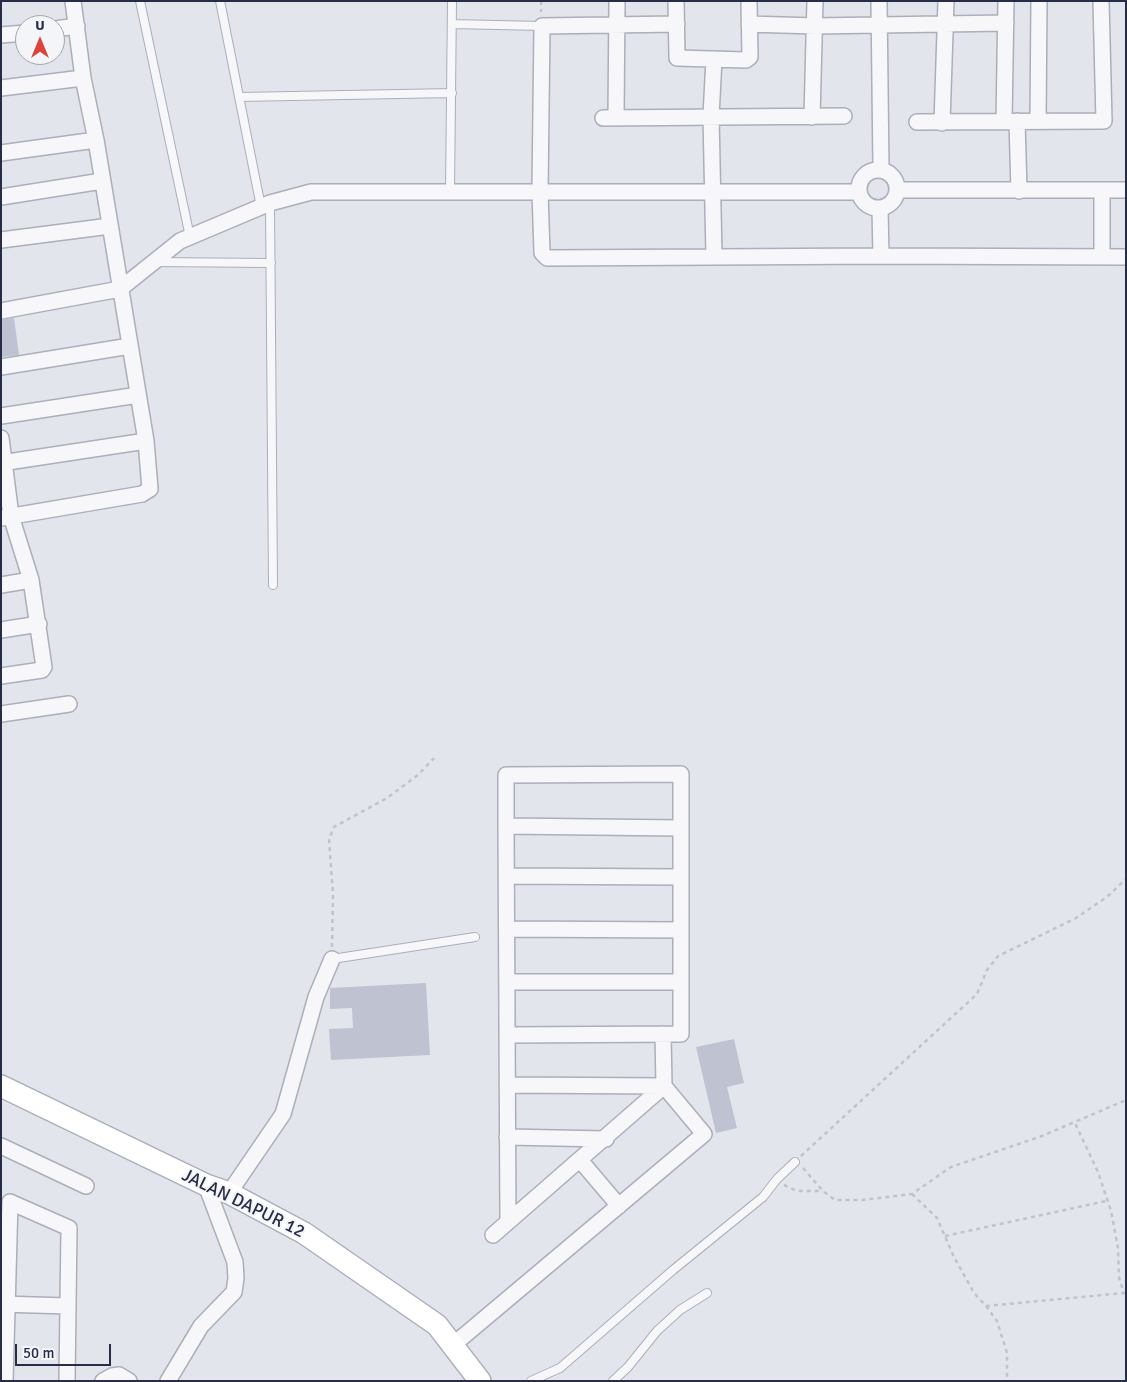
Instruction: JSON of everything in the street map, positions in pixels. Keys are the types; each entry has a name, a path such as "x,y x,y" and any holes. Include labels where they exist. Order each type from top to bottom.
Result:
{"street":[{"path":"6,517 142,494 150,489 151,481 146,441 96,140 83,78 73,1"},
{"path":"617,1 610,118 844,116"},
{"path":"676,1 677,58 748,60 749,1"},
{"path":"812,117 815,1"},
{"path":"879,1 881,169"},
{"path":"942,123 946,1"},
{"path":"1006,1 1010,120 1019,191"},
{"path":"1038,121 1039,1"},
{"path":"916,122 1104,120 1101,1"},
{"path":"749,24 815,26 1006,23"},
{"path":"677,24 542,26 540,192 542,253 547,258 714,256 1126,257"},
{"path":"65,28 77,26"},
{"path":"1,36 15,34"},
{"path":"714,59 711,116 714,256"},
{"path":"1,88 83,78"},
{"path":"1,153 96,140"},
{"path":"881,169 894,176 898,190 893,203 880,209 866,205 858,192 864,175 881,169"},
{"path":"1,197 102,181"},
{"path":"898,190 1126,190"},
{"path":"1102,191 1102,257"},
{"path":"1,310 120,289 180,241 266,205 311,192 858,192"},
{"path":"880,209 881,256"},
{"path":"1,240 110,226"},
{"path":"1,367 130,346"},
{"path":"1,416 138,395"},
{"path":"1,438 6,517 32,580 43,669 1,676"},
{"path":"3,463 146,441"},
{"path":"1,584 32,580"},
{"path":"1,630 38,624"},
{"path":"1,714 69,704"},
{"path":"507,1035 681,1034 681,774 506,775 507,1137 508,1222"},
{"path":"506,826 681,828"},
{"path":"506,876 681,877"},
{"path":"507,929 681,930"},
{"path":"230,1193 283,1114 314,1005 332,958"},
{"path":"507,982 681,982"},
{"path":"452,1345 704,1134 664,1086 663,1034"},
{"path":"507,1085 664,1086"},
{"name":"JALAN DAPUR 12","path":"1,1086 206,1185 230,1193 304,1233 437,1325 480,1381"},
{"path":"493,1235 606,1139 664,1086"},
{"path":"507,1137 606,1139"},
{"path":"1,1146 86,1186"},
{"path":"580,1160 619,1206"},
{"path":"168,1381 201,1326 234,1292 235,1262 206,1185"},
{"path":"5,1381 4,1304 10,1202 69,1228 66,1381"},
{"path":"4,1304 68,1306"},
{"path":"103,1381 112,1376 119,1375 129,1381"}],"lane":[{"path":"140,1 190,237"},
{"path":"220,1 239,97 266,205 271,263 273,585"},
{"path":"450,192 452,1"},
{"path":"452,24 542,26"},
{"path":"239,97 452,93"},
{"path":"154,262 271,263"},
{"path":"332,958 475,937"},
{"path":"531,1381 560,1368 673,1270 763,1197 777,1179 795,1162"},
{"path":"613,1381 628,1367 657,1331 680,1310 706,1293"}],"path":[{"path":"332,958 333,895 329,839 334,827 387,798 418,775 434,758"},
{"path":"1126,879 1107,896 1076,918 998,956 987,970 977,994 795,1162 823,1191 841,1201 912,1194 951,1167 1042,1136 1126,1100"},
{"path":"986,1306 1124,1293 1119,1278 1118,1248 1113,1220 1098,1172 1074,1121"},
{"path":"777,1179 789,1189 797,1191 823,1191"},
{"path":"912,1194 933,1212 974,1293 997,1321 1007,1353 1007,1381"},
{"path":"945,1236 1106,1201"}],"building":[{"path":"14,318 19,355 1,357 1,320"},
{"path":"426,983 430,1055 331,1060 329,1029 353,1028 352,1008 330,1009 330,988"},
{"path":"734,1039 744,1083 727,1087 737,1128 716,1133 696,1047"}]}
